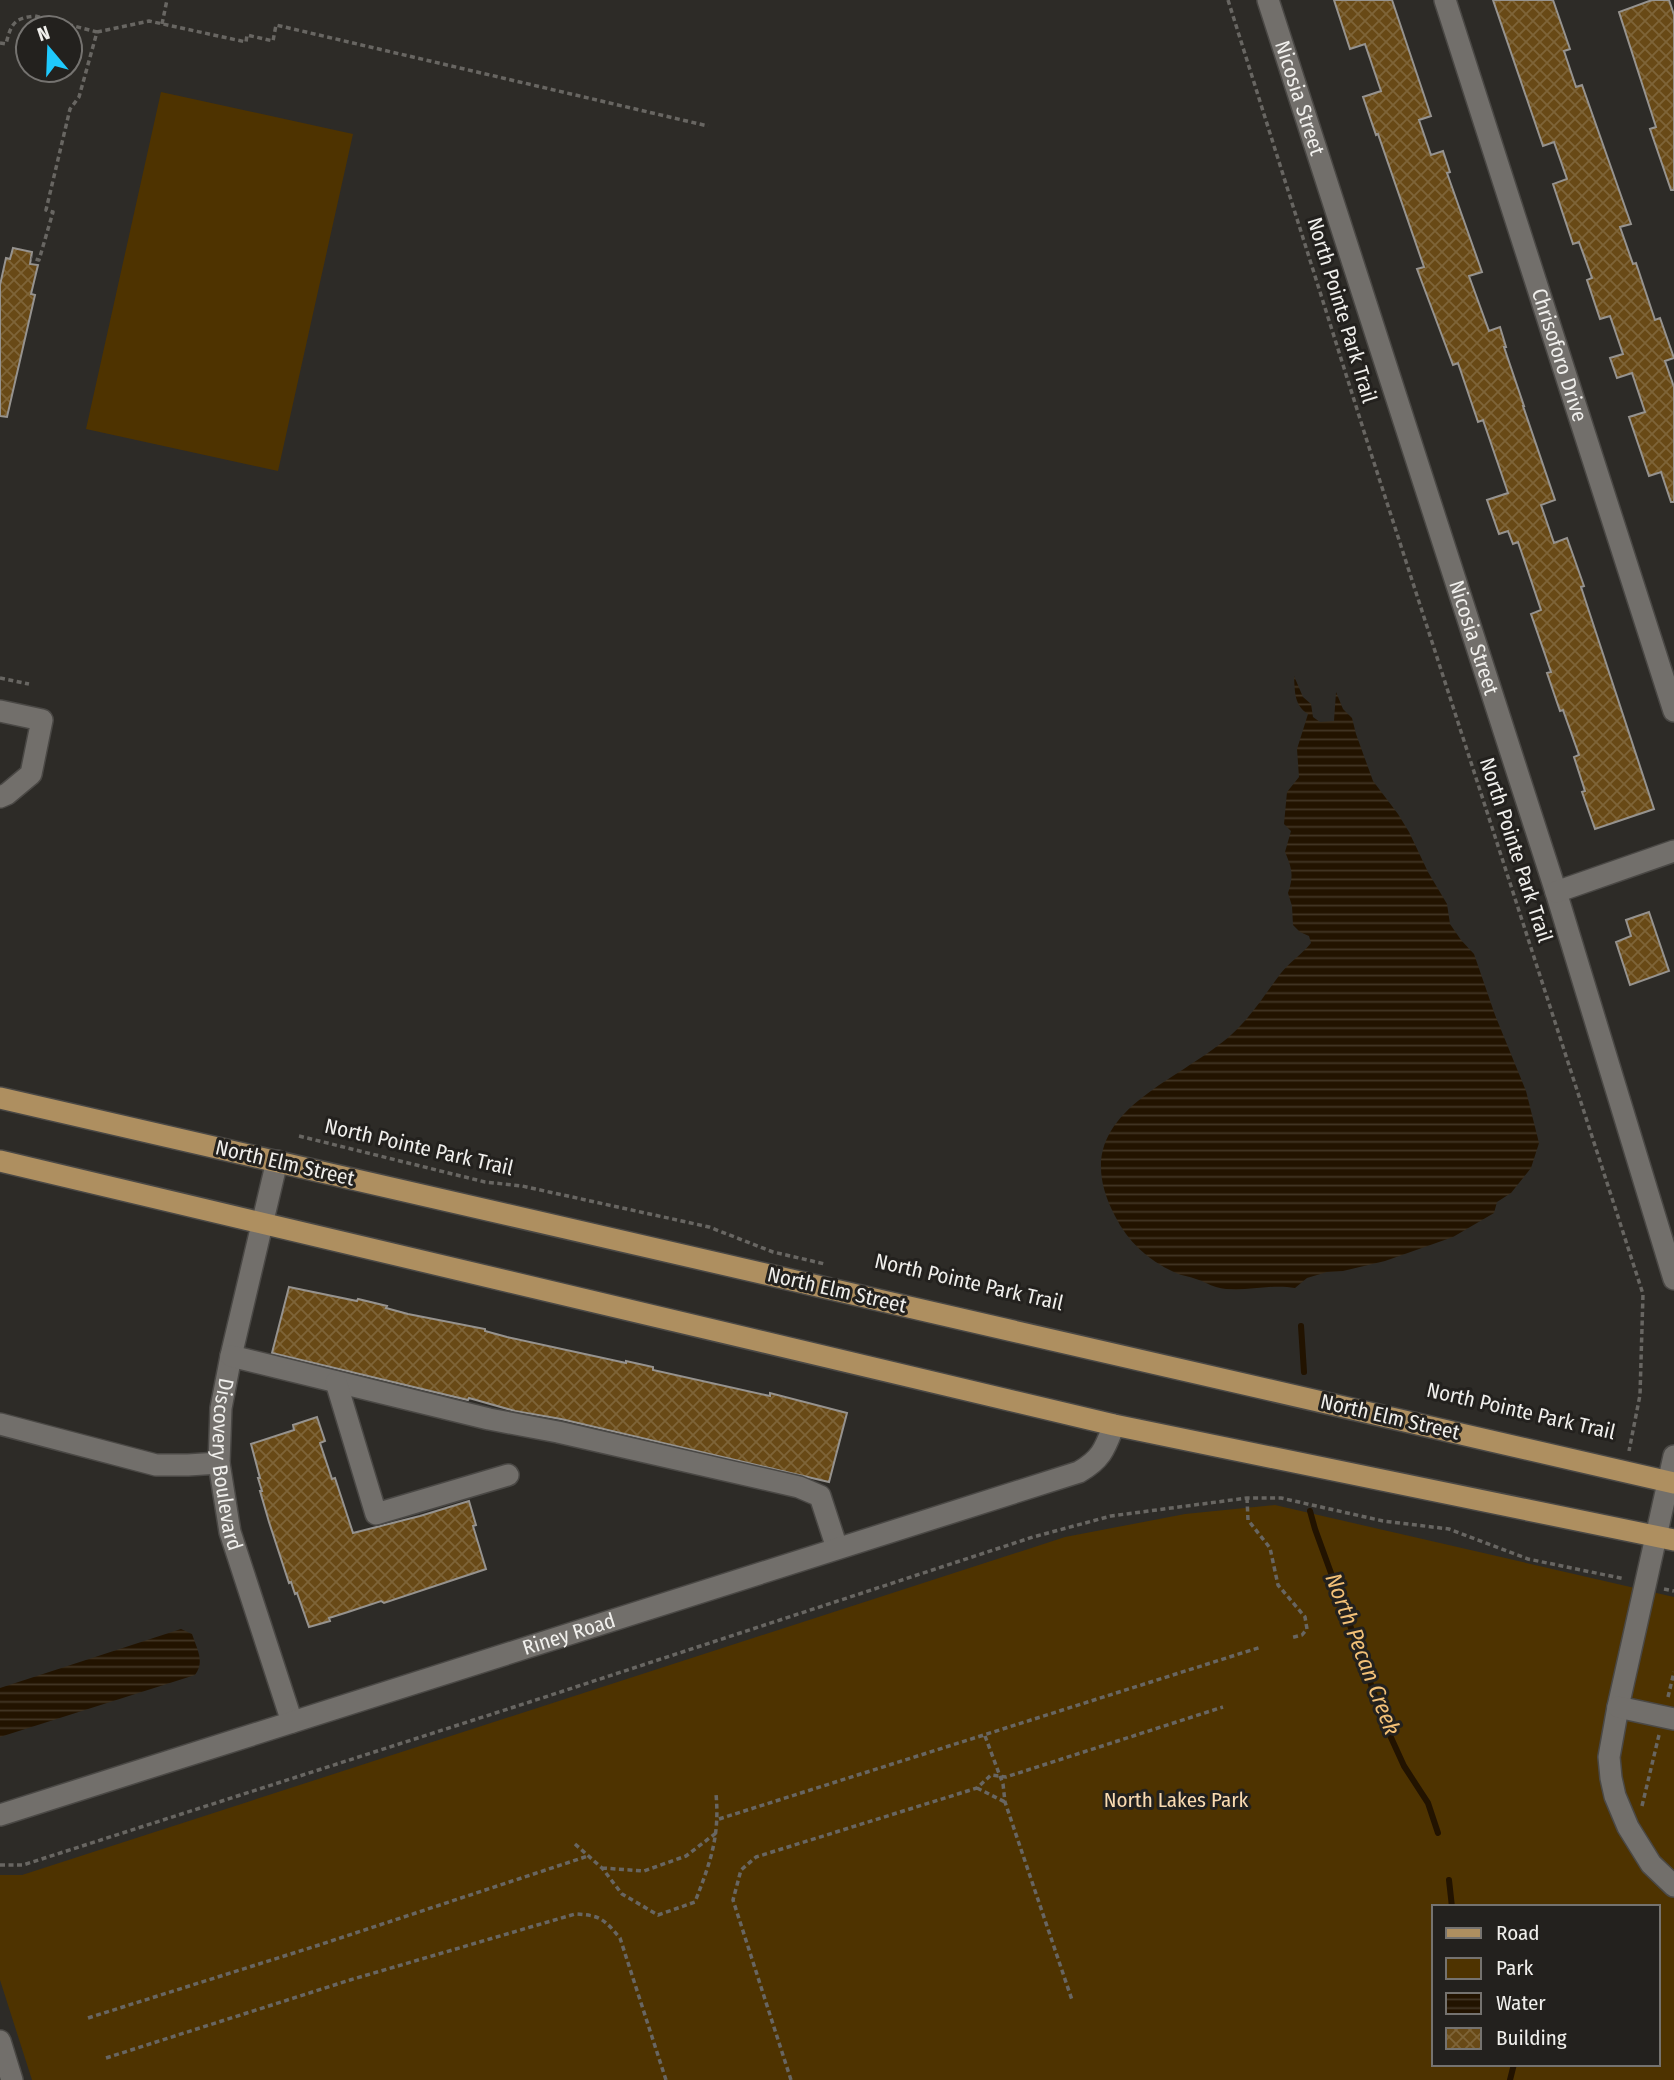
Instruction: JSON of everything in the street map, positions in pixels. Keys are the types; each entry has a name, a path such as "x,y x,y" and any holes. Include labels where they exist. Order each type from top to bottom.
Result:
{"main road":[{"name":"North Elm Street","path":"0,1098 1671,1482"},
{"path":"0,1161 1114,1425 1665,1538"}],"street":[{"name":"Nicosia Street","path":"1268,0 1556,892 1674,1279"},
{"name":"Chrisoforo Drive","path":"1445,0 1674,711"},
{"path":"0,711 43,720 31,774 0,797"},
{"path":"1556,892 1674,851"},
{"name":"Discovery Boulevard","path":"276,1161 230,1356 221,1408 219,1463 230,1532 292,1722"},
{"path":"230,1356 489,1419 639,1450 811,1491 820,1496 837,1548"},
{"path":"336,1382 376,1514 508,1475"},
{"path":"0,1424 156,1465 219,1463"},
{"name":"Riney Road","path":"0,1815 1079,1472 1102,1456 1114,1425"},
{"path":"1670,1874 1651,1864 1634,1839 1621,1811 1611,1779 1609,1756 1618,1707 1665,1538 1674,1456"},
{"path":"1618,1707 1669,1718"},
{"path":"0,2041 12,2080"}],"path":[{"path":"162,24 167,0"},
{"name":"North Pointe Park Trail","path":"1228,0 1370,453 1643,1294 1640,1395 1629,1452"},
{"path":"0,43 6,44 9,30 16,20 35,16 97,32 149,21 246,42 247,35 273,41 276,25 708,126"},
{"path":"31,258 40,260 53,212 46,210 70,109 79,97 97,32"},
{"path":"0,678 29,684"},
{"name":"North Pointe Park Trail","path":"299,1136 485,1182 522,1186 709,1227 773,1252 827,1265"},
{"path":"1247,1498 1248,1520 1270,1548 1278,1585 1308,1624 1302,1635 1290,1638"},
{"path":"0,1865 23,1865 1072,1525 1111,1516 1247,1498 1281,1498 1383,1521 1449,1529 1528,1559 1628,1580"},
{"path":"1662,1588 1674,1591"},
{"path":"719,1819 1261,1647"},
{"path":"1634,1839 1669,1718 1674,1672"},
{"path":"792,2080 733,1900 741,1870 756,1857 977,1788 991,1775 1006,1777 1223,1707"},
{"path":"985,1736 1072,2000"},
{"path":"977,1788 1006,1802"},
{"path":"575,1844 602,1868 622,1894 658,1915 695,1902 712,1857 719,1819 716,1794"},
{"path":"602,1868 644,1871 686,1856 716,1833"},
{"path":"88,2018 589,1856"},
{"path":"106,2058 349,1980 575,1914 593,1914 609,1924 620,1938 666,2080"}],"green space":[{"path":"161,92 353,134 278,471 86,429"},
{"name":"North Lakes Park","path":"1275,1505 1674,1597 1674,2080 32,2080 0,1980 0,1875 22,1875 1065,1537 1185,1514"}],"water":[{"path":"1294,676 1303,697 1311,704 1313,717 1320,722 1334,721 1336,692 1343,709 1352,718 1373,781 1409,832 1447,904 1450,924 1474,954 1526,1091 1539,1143 1531,1168 1511,1193 1497,1202 1494,1213 1453,1237 1385,1261 1307,1278 1295,1288 1226,1289 1166,1268 1148,1257 1133,1242 1115,1216 1102,1181 1102,1152 1113,1128 1131,1107 1231,1035 1281,973 1311,943 1309,936 1293,925 1288,893 1291,872 1285,852 1291,831 1284,824 1287,792 1299,777 1297,749 1308,714 1298,702"},
{"path":"181,1629 192,1634 198,1650 200,1660 195,1675 0,1737 0,1688"}],"building":[{"path":"1334,0 1392,0 1431,116 1419,120 1431,155 1443,151 1450,172 1447,173 1482,272 1469,276 1489,331 1500,327 1504,347 1555,500 1541,505 1554,543 1567,538 1654,809 1595,829 1582,792 1585,791 1574,757 1579,755 1547,673 1551,672 1531,614 1541,610 1518,542 1513,544 1508,531 1499,534 1487,500 1508,493 1483,420 1478,422 1458,363 1453,365 1417,269 1424,267 1363,97 1381,91 1365,44 1350,49"},
{"path":"1493,0 1553,0 1570,49 1564,51 1576,87 1582,85 1631,224 1620,227 1633,264 1636,263 1655,320 1660,318 1674,358 1665,361 1674,387 1674,502 1671,502 1661,472 1649,476 1629,417 1645,412 1632,373 1617,378 1610,358 1623,354 1610,316 1600,319 1587,280 1592,278 1579,242 1573,244 1553,184 1567,179 1554,142 1543,146"},
{"path":"1652,0 1669,0 1674,15 1674,190 1671,190 1650,129 1656,127 1619,12"},
{"path":"13,248 32,252 30,264 38,265 31,294 35,295 7,417 0,416 0,285 6,258 10,259"},
{"path":"1649,912 1669,971 1630,985 1616,942 1631,936 1626,920"},
{"path":"289,1287 357,1301 358,1299 408,1314 653,1367 653,1370 770,1396 770,1393 847,1413 829,1482 272,1353"},
{"path":"317,1417 325,1441 320,1443 353,1533 469,1501 476,1525 473,1526 486,1569 329,1618 330,1621 309,1627 297,1593 295,1594 291,1582 289,1583 269,1522 251,1444 294,1430 293,1425"}],"waterway":[{"name":"North Pecan Creek","path":"1301,1326 1304,1372"},
{"name":"North Pecan Creek","path":"1310,1511 1383,1720 1404,1766 1428,1803 1438,1833"},
{"name":"North Pecan Creek","path":"1449,1880 1452,1905"},
{"name":"North Pecan Creek","path":"1510,2080 1514,2066"}]}
